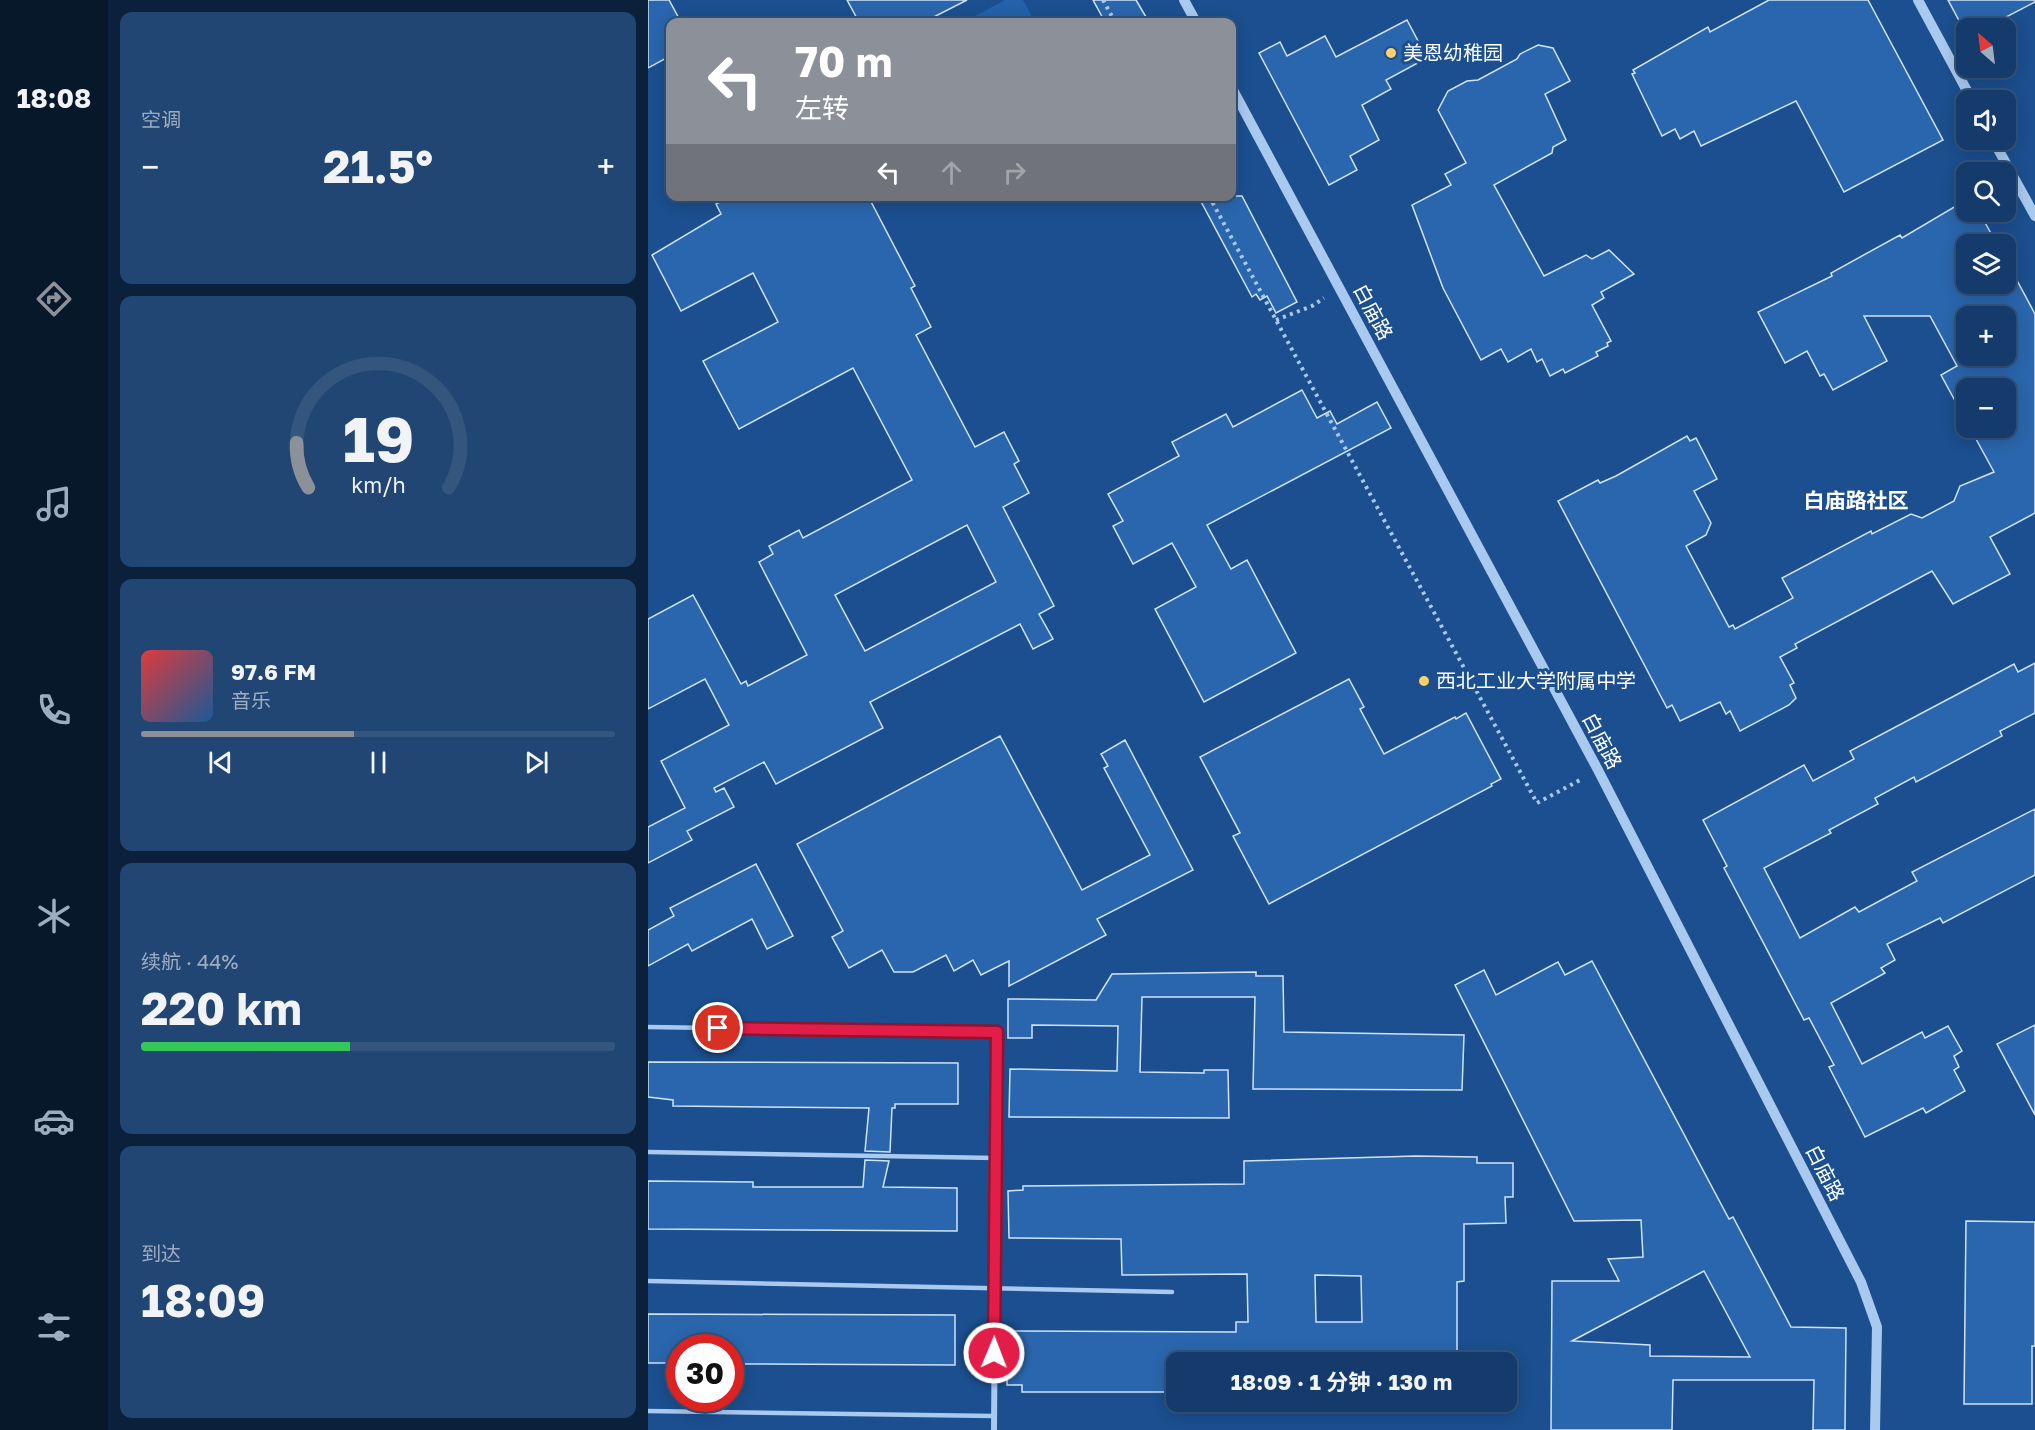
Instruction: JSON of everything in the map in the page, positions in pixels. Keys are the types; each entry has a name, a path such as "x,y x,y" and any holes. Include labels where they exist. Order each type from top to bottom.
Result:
{"street":[{"path":"1184,0 1194,18"},
{"path":"1918,0 1967,90"},
{"name":"白庙路","path":"1236,95 1598,770 1861,1282 1877,1328 1875,1430"},
{"path":"1999,150 2035,216"},
{"path":"994,1430 997,1032"}],"lane":[{"path":"648,1027 997,1032"},
{"path":"648,1152 996,1158"},
{"path":"648,1281 1172,1292"},
{"path":"648,1411 994,1416"}],"path":[{"path":"1103,0 1113,18"},
{"path":"1212,201 1537,803 1598,770"},
{"path":"1276,320 1312,306 1339,288"}],"shaded area":[{"path":"1005,0 1023,0 1033,18 971,18"}],"building":[{"path":"648,0 669,0 679,18 666,18 666,58 648,68"},
{"path":"847,0 967,0 932,18 857,18"},
{"path":"1093,0 1136,0 1147,18 1103,18"},
{"path":"1769,0 1868,0 1943,140 1844,192 1796,101 1701,146 1694,131 1680,139 1675,129 1662,136 1632,74 1635,73 1633,70 1708,27 1710,32"},
{"path":"1948,0 2035,0 2004,18 1958,18"},
{"path":"1407,20 1427,58 1386,80 1391,89 1362,105 1379,140 1350,156 1357,170 1329,185 1259,53 1280,42 1287,56 1325,36 1336,57"},
{"path":"1538,45 1553,48 1570,81 1545,94 1566,140 1553,147 1552,153 1494,185 1544,276 1586,255 1592,259 1609,250 1634,274 1601,292 1604,298 1592,305 1611,341 1607,343 1608,346 1596,352 1598,356 1565,373 1563,369 1550,376 1542,359 1537,362 1531,349 1508,362 1501,349 1481,360 1443,288 1412,205 1451,185 1445,174 1466,163 1438,110 1448,91 1467,81 1478,80"},
{"path":"1236,196 1242,196 1297,302 1276,313 1267,296 1260,300 1256,294 1252,297 1201,201 1236,201"},
{"path":"722,201 871,201 915,286 911,288 931,327 916,335 975,447 1004,432 1019,461 1014,464 1029,493 1003,507 1054,606 1039,614 1053,639 1033,649 1020,624 870,702 883,728 776,784 764,762 714,788 716,792 724,788 734,807 687,831 692,840 648,863 648,827 685,808 661,761 729,725 705,679 648,709 648,619 693,595 741,684 746,681 748,686 807,655 759,562 773,554 769,546 799,530 803,538 912,480 853,368 739,429 703,361 778,322 753,273 681,311 652,255 721,214 716,204","holes":["967,525 996,582 865,651 835,595"]},
{"path":"1956,206 1956,222 1985,222 1991,234 1956,234 1956,294 2016,294 2016,279 2035,314 2035,513 1990,537 2010,574 1953,604 1932,571 1795,644 1797,648 1780,657 1794,683 1790,685 1796,698 1789,705 1740,731 1730,711 1726,714 1720,702 1680,721 1672,705 1667,708 1558,501 1598,480 1600,483 1616,476 1687,436 1690,441 1696,438 1717,479 1694,491 1711,523 1706,535 1686,546 1729,627 1733,625 1735,629 1793,598 1782,578 1871,531 1872,534 1911,514 1922,518 1954,501 1960,486 1994,472 1975,438 2016,438 2016,378 1956,378 1956,403 1941,375 1957,366 2016,366 2016,306 1956,306 1956,364 1930,316 1864,316 1887,361 1833,390 1824,374 1820,376 1807,351 1785,363 1758,312 1832,276 1831,273 1900,235 1902,238"},
{"path":"1302,390 1317,418 1330,411 1337,424 1377,402 1391,428 1207,525 1231,569 1247,560 1296,653 1204,702 1155,609 1196,587 1172,543 1133,564 1113,526 1123,521 1108,494 1179,456 1172,442 1226,414 1233,427"},
{"path":"2035,663 2035,713 2000,731 2002,736 1916,782 1914,777 1875,798 1878,804 1829,830 1831,833 1764,868 1800,938 1855,907 1859,912 1917,881 1912,872 2035,809 2035,875 1943,923 1940,918 1887,944 1895,960 1881,968 1885,973 1831,1003 1862,1064 1922,1032 1925,1038 1948,1026 1962,1051 1954,1056 1959,1067 1954,1070 1965,1091 1926,1113 1923,1108 1865,1137 1829,1067 1834,1065 1809,1018 1804,1020 1724,868 1727,866 1703,820 1804,765 1813,781 1854,759 1850,751 2014,664 2018,672"},
{"path":"1349,679 1364,707 1360,709 1384,754 1466,713 1501,779 1491,784 1492,786 1269,904 1233,836 1240,833 1200,757"},
{"path":"1000,736 1082,890 1150,855 1104,768 1108,766 1101,754 1125,740 1193,870 1097,919 1106,935 1009,986 1009,961 981,975 973,960 954,971 946,955 913,972 894,972 882,950 849,968 832,937 843,931 797,844"},
{"path":"756,864 793,936 767,949 752,919 692,951 688,944 648,966 648,930 674,916 670,908"},
{"path":"1592,961 1729,1219 1733,1217 1791,1327 1846,1328 1845,1430 1813,1430 1814,1380 1673,1380 1672,1430 1551,1430 1552,1281 1619,1281 1608,1259 1643,1257 1641,1220 1574,1221 1455,985 1484,970 1496,995 1558,962 1565,975","holes":["1704,1271 1750,1357 1650,1356 1650,1345 1572,1341"]},
{"path":"1256,972 1256,976 1283,976 1284,1032 1464,1035 1462,1090 1253,1089 1255,997 1142,997 1140,1072 1204,1073 1204,1070 1228,1070 1229,1118 1009,1117 1010,1069 1117,1071 1118,1026 1032,1025 1032,1038 1008,1038 1008,999 1096,1000 1112,974"},
{"path":"2035,1025 2035,1115 1997,1044"},
{"path":"648,1062 958,1063 958,1104 895,1104 895,1108 892,1108 890,1152 865,1151 869,1108 673,1106 673,1100 648,1097"},
{"path":"1416,1156 1477,1157 1477,1163 1513,1163 1513,1197 1505,1197 1506,1223 1464,1224 1464,1281 1457,1282 1457,1352 1166,1352 1166,1392 1022,1392 1022,1385 1007,1385 1008,1331 1236,1332 1236,1322 1248,1322 1247,1274 1122,1275 1121,1239 1009,1238 1008,1191 1023,1190 1023,1186 1244,1184 1244,1161","holes":["1315,1275 1361,1276 1362,1322 1316,1322"]},
{"path":"865,1160 889,1161 883,1187 957,1188 957,1231 648,1229 648,1181 753,1182 753,1187 863,1187"},
{"path":"1966,1221 2035,1222 2035,1346 2032,1346 2032,1404 1964,1404"},
{"path":"648,1314 955,1315 955,1365 744,1364 744,1334 666,1334 666,1363 648,1363"}],"place":[{"name":"美恩幼稚园","path":"1391,53"},
{"name":"西北工业大学附属中学","path":"1424,681"}],"district":[{"name":"白庙路社区","path":"1856,501"}],"route":[{"path":"718,1028 997,1032 994,1353"}]}
